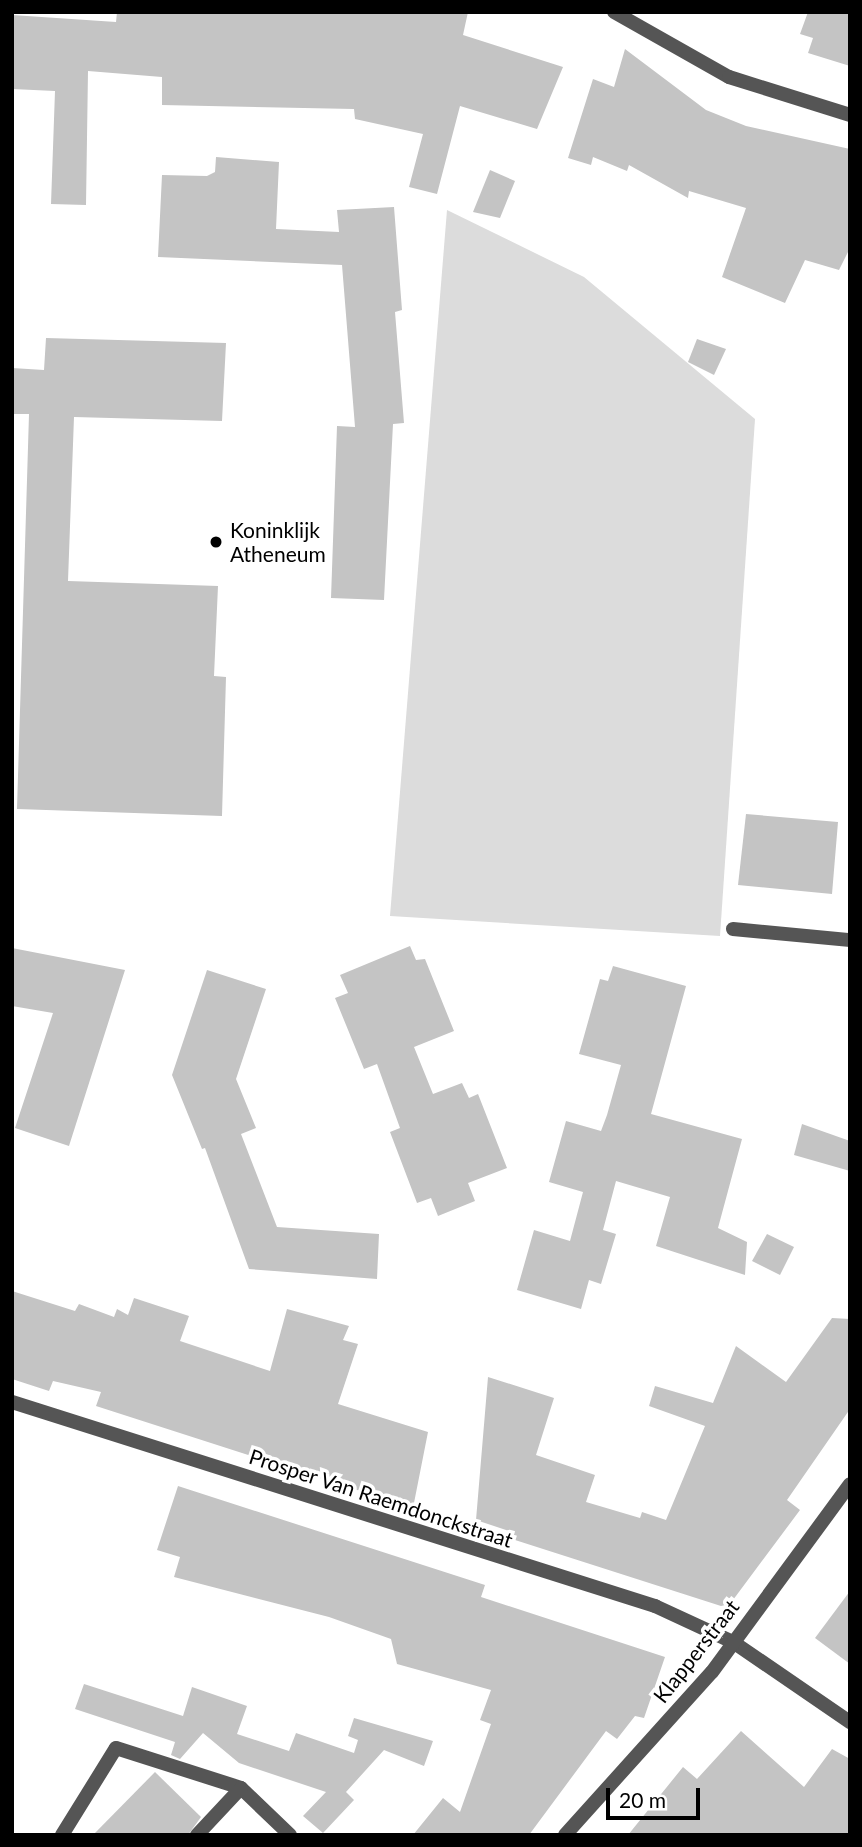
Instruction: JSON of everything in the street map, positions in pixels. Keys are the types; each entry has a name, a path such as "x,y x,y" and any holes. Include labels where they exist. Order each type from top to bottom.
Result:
{"street":[{"path":"614,12 637,17 729,77 850,115"},
{"path":"733,929 850,940"},
{"name":"Prosper Van Raemdonckstraat","path":"12,1402 655,1606 733,1642 850,1723"},
{"name":"Klapperstraat","path":"565,1835 733,1642 850,1484"},
{"path":"62,1835 116,1748 242,1788 290,1835"},
{"path":"197,1835 242,1788"}],"shaded area":[{"path":"447,210 584,277 755,419 720,936 390,916"}],"building":[{"path":"117,12 468,12 463,35 563,67 537,129 460,106 437,194 409,187 423,134 355,119 354,109 162,105 162,77 88,71 86,205 51,204 55,91 12,89 12,15 116,22"},
{"path":"808,12 850,12 850,66 808,53 813,38 800,34"},
{"path":"625,49 706,110 746,126 850,149 850,248 839,270 805,260 785,303 722,277 746,208 689,191 688,198 629,165 627,171 593,157 591,165 568,158 593,79 614,87"},
{"path":"216,157 279,162 276,229 339,232 337,210 394,207 402,310 395,312 404,423 393,424 384,600 331,598 337,426 355,427 342,265 158,257 162,175 207,176 215,172"},
{"path":"490,170 515,181 500,218 473,212"},
{"path":"46,338 226,343 222,421 74,417 68,581 218,586 214,676 226,677 222,816 17,809 29,414 12,414 12,368 44,370"},
{"path":"697,339 726,349 714,375 688,362"},
{"path":"746,814 838,822 832,894 738,885"},
{"path":"410,946 416,960 425,959 454,1031 414,1047 433,1094 462,1083 469,1098 478,1094 507,1168 468,1183 475,1201 438,1216 431,1198 417,1203 390,1132 400,1128 377,1064 364,1069 335,998 348,993 340,975"},
{"path":"12,948 125,970 69,1146 15,1128 53,1013 12,1006"},
{"path":"613,966 686,986 651,1114 742,1139 718,1228 747,1242 745,1275 656,1246 670,1197 616,1181 603,1230 616,1234 601,1284 589,1280 581,1309 517,1290 534,1230 570,1241 583,1192 549,1182 566,1121 601,1131 607,1115 621,1065 579,1054 600,979 608,981"},
{"path":"207,970 266,989 236,1079 256,1128 241,1134 277,1227 379,1234 377,1279 249,1269 205,1148 202,1149 172,1075"},
{"path":"802,1124 850,1141 850,1171 794,1155"},
{"path":"767,1234 794,1247 780,1275 752,1261"},
{"path":"12,1291 75,1311 79,1304 114,1317 117,1309 128,1315 134,1298 189,1316 180,1341 270,1371 287,1309 349,1326 343,1340 358,1344 338,1404 428,1432 413,1508 96,1406 101,1392 53,1381 49,1391 12,1379"},
{"path":"832,1318 850,1319 850,1409 787,1500 800,1510 730,1604 721,1606 506,1537 509,1531 476,1520 488,1377 554,1398 536,1455 595,1475 586,1502 640,1518 642,1512 666,1520 705,1426 649,1406 655,1386 713,1403 736,1346 786,1382"},
{"path":"178,1486 485,1585 481,1597 665,1657 644,1718 635,1716 617,1739 606,1731 529,1835 413,1835 443,1798 460,1812 491,1724 480,1720 491,1690 397,1664 391,1639 329,1617 174,1577 180,1557 157,1550"},
{"path":"850,1591 850,1664 815,1638"},
{"path":"84,1684 183,1716 192,1687 247,1706 237,1734 289,1751 296,1733 354,1753 358,1740 348,1736 354,1718 433,1741 424,1766 384,1750 346,1792 354,1800 323,1833 303,1816 326,1792 239,1763 203,1733 180,1759 171,1755 175,1742 75,1709"},
{"path":"741,1731 804,1787 832,1749 850,1759 850,1835 628,1835 683,1767 697,1779"},
{"path":"155,1772 201,1817 188,1835 93,1835"}],"place":[{"name":"Koninklijk Atheneum","path":"216,542"}]}
